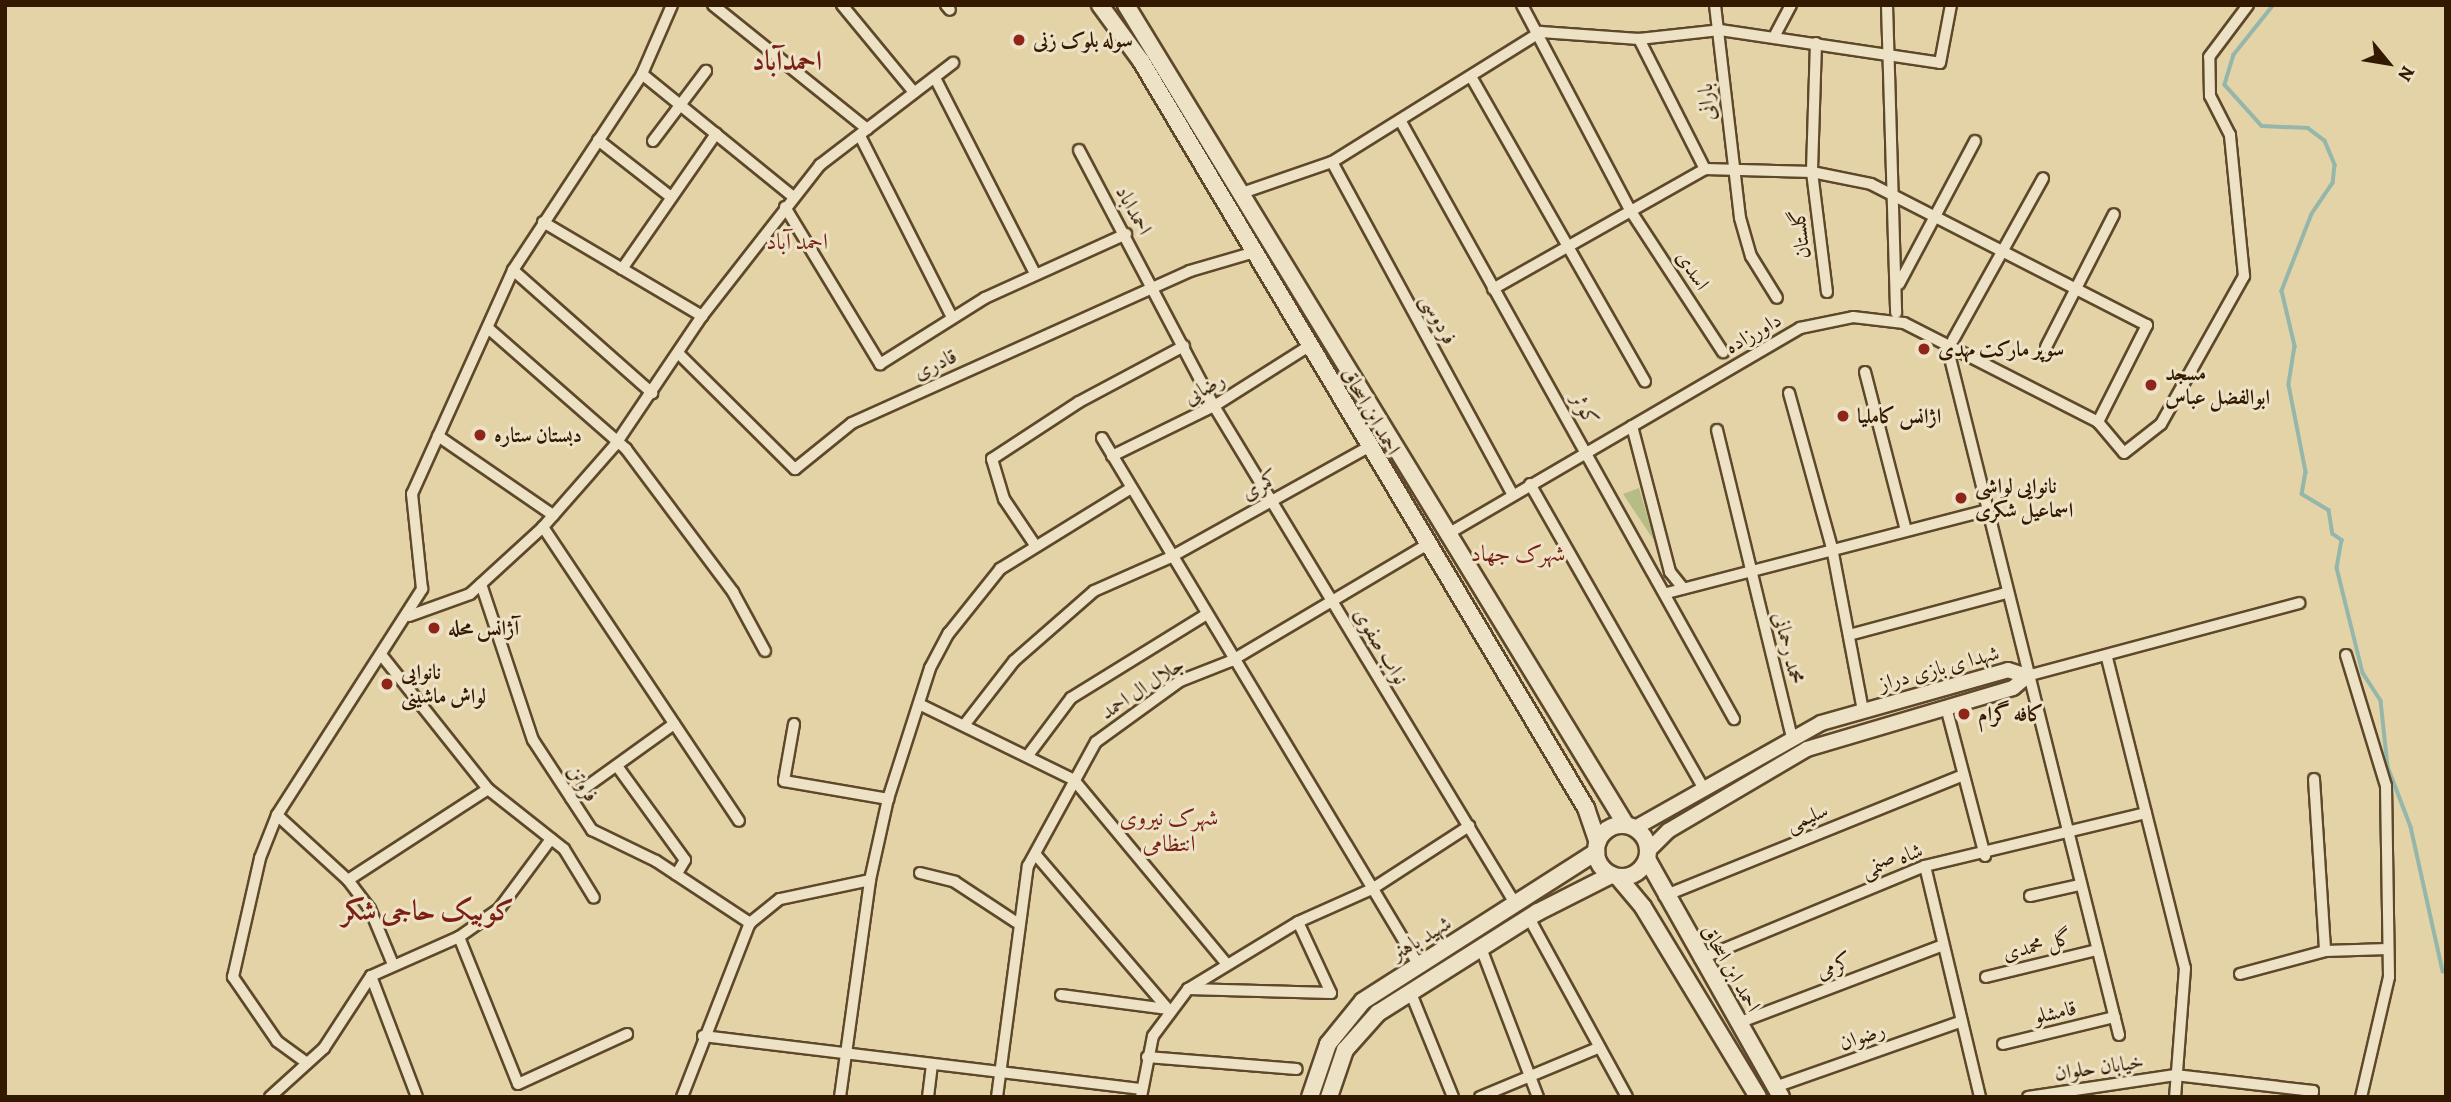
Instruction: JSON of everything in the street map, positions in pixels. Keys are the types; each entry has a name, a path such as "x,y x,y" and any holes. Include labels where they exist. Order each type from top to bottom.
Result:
{"main road":[{"name":"احمد ابن اسحاق","path":"1100,5 1141,61 1426,545 1586,808 1597,847"},
{"name":"احمد ابن اسحاق","path":"1126,5 1446,535 1631,827"},
{"path":"1234,217 1246,218 1246,200"},
{"path":"1255,252 1260,240 1272,244"},
{"path":"1631,827 1648,855 1639,872 1615,876 1597,847 1609,829 1631,827"},
{"name":"شهید باهنر","path":"1310,1097 1324,1052 1344,1021 1398,977 1516,905 1597,847"},
{"name":"احمد ابن اسحاق","path":"1648,855 1664,895 1778,1092"},
{"name":"احمد ابن اسحاق","path":"1615,876 1643,907 1758,1097"},
{"name":"شهید باهنر","path":"1329,1097 1359,1031 1410,992 1529,918 1615,876"},
{"path":"1423,961 1435,976"},
{"path":"1398,977 1407,981 1410,992"}],"street":[{"path":"307,1063 277,1041 233,977 260,858 277,815 409,616 422,589 412,494 513,270 642,74 672,5"},
{"path":"713,5 863,133 952,317"},
{"path":"842,5 913,91"},
{"name":"بارانی","path":"1715,5 1720,30 1730,171 1751,256 1777,298"},
{"path":"1774,37 1791,5"},
{"path":"1887,5 1885,51 1898,285 1896,313"},
{"path":"1246,200 1332,162 1473,80 1541,32 1639,39 1720,30 1885,51 1940,63 1951,5"},
{"path":"1493,289 1705,169 1812,172 1894,195 1935,214 2000,252 2147,325 2098,422 2124,453 2161,424 2244,276 2230,135 2210,96 2209,57 2248,5"},
{"name":"اسدی","path":"1524,6 1541,32 1630,210 1723,352"},
{"path":"1639,39 1705,169"},
{"name":"گلستان","path":"1816,43 1812,172 1827,292"},
{"path":"409,616 481,584 543,527 615,446 702,316 792,197 820,165 913,91 953,63"},
{"path":"653,141 706,71"},
{"path":"642,74 792,197"},
{"path":"935,78 1035,273"},
{"path":"1473,80 1565,249 1645,381"},
{"name":"کوثر","path":"1401,120 1493,289 1667,593 1734,719"},
{"path":"622,269 716,134"},
{"path":"598,140 671,197"},
{"path":"1898,285 1975,141"},
{"name":"احمداباد","path":"1079,150 1156,288 1184,345"},
{"name":"فردوسی","path":"1332,162 1512,494"},
{"path":"2043,178 1950,345 1984,511 2064,834 2119,1035"},
{"path":"785,207 880,365 952,317 1035,273 1126,234"},
{"path":"2046,347 2074,287 2114,214"},
{"path":"543,222 702,316"},
{"name":"قادری","path":"678,353 795,469 852,423 1156,288 1255,252"},
{"path":"513,270 652,393"},
{"name":"داورزاده","path":"1446,535 1800,328 1853,317 1904,323 2098,422"},
{"path":"488,328 615,446 626,449 703,550 765,651"},
{"path":"1035,545 1004,499 992,459 1079,402 1184,345"},
{"name":"نواب صفوی","path":"1184,345 1214,406 1516,905"},
{"name":"رضایی","path":"1112,456 1214,406 1310,346"},
{"path":"1865,372 1906,530"},
{"path":"1789,393 1832,548 1863,711"},
{"path":"1632,426 1670,572 1683,588"},
{"name":"محمد رحمانی","path":"1717,430 1792,737"},
{"path":"438,436 553,515"},
{"path":"1102,438 1231,661 1372,889 1423,961"},
{"name":"کمری","path":"965,724 1014,662 1094,591 1171,557 1369,447"},
{"path":"1530,484 1704,789"},
{"path":"840,1097 870,880 888,799 919,704 949,633 1000,569 1130,488"},
{"path":"1667,593 1749,568 1984,511"},
{"path":"543,527 739,821"},
{"name":"جلال ال احمد","path":"997,1097 1016,922 1036,855 1096,742 1116,724 1180,681 1231,661 1426,545"},
{"name":"فروتن","path":"481,584 533,740 592,830 676,875 750,923"},
{"path":"1849,635 2006,593"},
{"path":"2027,676 2107,658 2299,603"},
{"path":"1029,754 1071,698 1204,615"},
{"path":"2346,655 2386,786 2389,977 2361,1097"},
{"path":"383,657 488,789 551,839 594,898"},
{"path":"2107,658 2185,968 2175,1097"},
{"name":"شهدا ی بازی دراز","path":"1631,827 1704,789 1792,737 1863,711 2008,670 2027,676"},
{"name":"شهدا ی بازی دراز","path":"1648,855 1668,831 1807,748 2013,688 2027,676"},
{"path":"919,704 1029,754 1074,780 1227,964"},
{"path":"1946,707 1985,856"},
{"path":"571,799 674,724"},
{"path":"794,724 784,781 888,799"},
{"path":"617,766 685,860 676,875"},
{"name":"سلیمی","path":"1664,895 1964,775"},
{"path":"2314,779 2325,951"},
{"path":"348,880 488,789"},
{"name":"شاه صنمی","path":"1700,959 1925,866 1985,856 2146,813"},
{"path":"277,815 348,880 370,909 392,962"},
{"path":"703,1036 1142,1093 1147,1057 1168,1009 1188,989 1298,922 1372,889 1469,827"},
{"path":"270,1097 324,1048 371,976 392,962 458,937 499,909 551,839"},
{"path":"1036,855 1168,1009"},
{"path":"1925,866 1980,1097"},
{"path":"920,873 955,882 1016,922"},
{"path":"682,1097 703,1036 750,923 779,899 870,880"},
{"path":"2030,896 2079,885"},
{"path":"1529,918 1627,1097"},
{"path":"1188,989 1331,993 1298,922"},
{"path":"458,937 518,1084 627,1034"},
{"name":"کرمی","path":"1738,1024 1943,945"},
{"path":"1481,948 1538,1097"},
{"path":"2240,974 2325,951 2388,949"},
{"name":"گل محمدی","path":"1986,977 2096,950"},
{"path":"371,976 417,1097"},
{"path":"1410,992 1453,1097"},
{"path":"1061,995 1168,1009"},
{"name":"قامشلو","path":"2003,1044 2115,1017"},
{"name":"رضوان","path":"1778,1092 1962,1021"},
{"path":"1480,1097 1598,1048"},
{"path":"1147,1057 1297,1069"},
{"path":"929,1097 932,1064"},
{"name":"خیابان حلوان","path":"2028,1097 2175,1075 2313,1091 2312,1097"}],"green space":[{"path":"1639,488 1655,542 1623,494"}],"waterway":[{"path":"2274,5 2234,55 2225,85 2262,126 2308,128 2325,141 2335,165 2333,183 2312,214 2282,291 2295,346 2289,385 2306,472 2302,494 2329,510 2333,534 2342,540 2337,568 2363,673 2381,701 2388,767 2411,827 2443,971"}],"place":[{"name":"سوله بلوک زنی","path":"1019,40"},
{"name":"سوپر مارکت مهدی","path":"1924,349"},
{"name":"مسجد ابوالفضل عباس","path":"2151,385"},
{"name":"اژانس کاملیا","path":"1843,416"},
{"name":"دبستان ستاره","path":"480,435"},
{"name":"نانوایی لواشی اسماعیل شکری","path":"1961,498"},
{"name":"آژانس محله","path":"434,628"},
{"name":"نانوایی لواش ماشینی","path":"387,684"},
{"name":"کافه گرام","path":"1964,714"}],"district":[{"name":"احمدآباد","path":"787,61"},
{"name":"احمد آباد","path":"797,242"},
{"name":"شهرک جهاد","path":"1518,554"},
{"name":"شهرک نیروی انتظامی","path":"1169,831"},
{"name":"کوبیک حاجی شکر","path":"428,911"}]}
